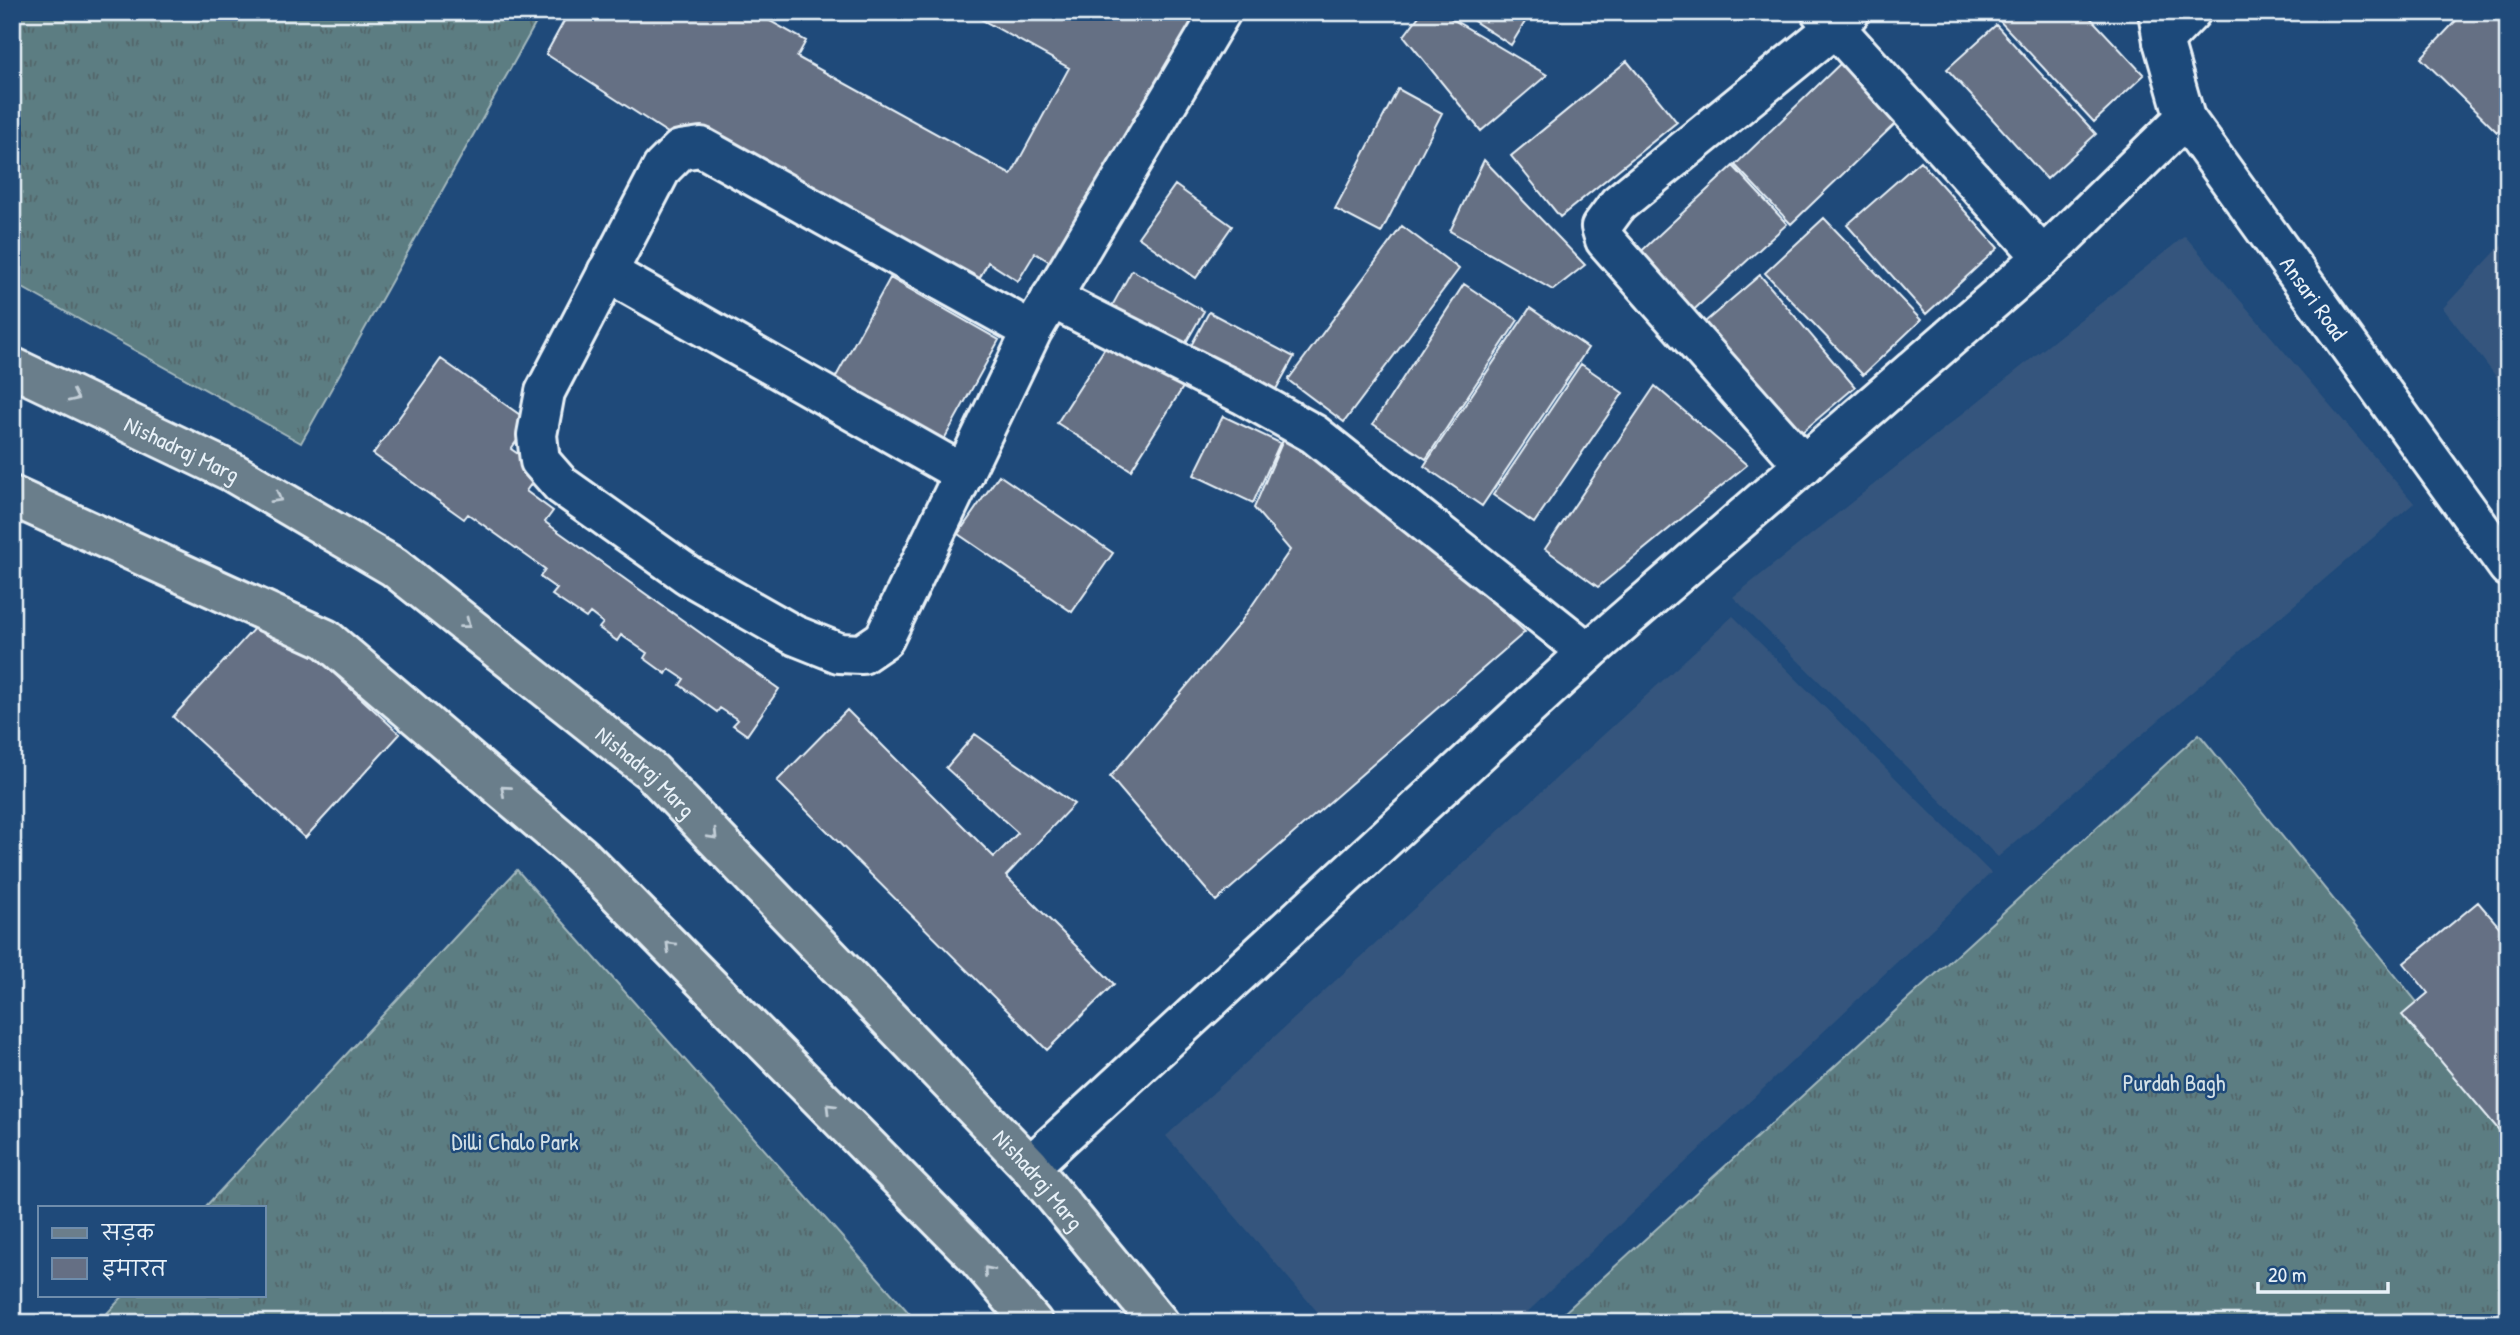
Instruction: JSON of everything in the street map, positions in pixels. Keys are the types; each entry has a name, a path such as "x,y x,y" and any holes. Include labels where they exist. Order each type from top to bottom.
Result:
{"main road":[{"name":"Nishadraj Marg","path":"12,367 232,472 394,567 652,772 1030,1166 1159,1323"},
{"path":"12,496 326,639 581,856 963,1243 1033,1323"}],"street":[{"path":"1032,331 701,147 680,150 662,168 545,392 537,435 540,461 561,485 688,575 782,629 839,653 862,654 884,639 1032,331 1222,12"},
{"path":"2160,27 2191,12"},
{"path":"1804,464 1605,240 1601,227 1618,204 1835,18 2043,257"},
{"name":"Ansari Road","path":"2160,27 2185,118 2508,568"},
{"path":"1030,1166 1588,652 2043,257 2185,118"},
{"path":"607,272 964,474"},
{"path":"1051,298 1242,394 1314,434 1588,652"}],"shaded area":[{"path":"2185,236 2414,503 1998,857 1733,597"},
{"path":"2508,238 2508,392 2443,308"},
{"path":"1733,616 1991,873 1516,1323 1327,1323 1166,1136"}],"green space":[{"path":"12,12 542,12 301,443 12,282"},
{"name":"Purdah Bagh","path":"2199,734 2508,1114 2508,1323 1553,1323"},
{"name":"Dilli Chalo Park","path":"517,870 918,1323 98,1323 123,1296 266,1296 266,1206 206,1206"}],"building":[{"path":"569,12 754,12 806,41 797,57 1011,175 1069,68 968,12 1212,12 1055,265 1035,253 1018,281 988,262 974,289 698,128 688,146 546,54"},
{"path":"1422,12 1440,12 1547,75 1481,131 1404,36"},
{"path":"1460,12 1531,12 1511,45"},
{"path":"1998,12 2085,12 2144,75 2094,122 1995,16"},
{"path":"2464,12 2508,12 2508,121 2497,132 2421,58"},
{"path":"1996,25 2096,134 2047,179 1947,69"},
{"path":"1627,61 1677,122 1560,217 1511,156"},
{"path":"1843,61 1899,120 1791,224 1735,165"},
{"path":"1398,89 1442,113 1381,233 1335,209"},
{"path":"1484,160 1585,265 1553,290 1450,231"},
{"path":"1920,161 1998,248 1926,314 1847,225"},
{"path":"1733,166 1787,224 1686,317 1633,259"},
{"path":"1175,185 1232,226 1196,278 1138,237"},
{"path":"1824,218 1921,320 1863,375 1765,273"},
{"path":"1402,226 1459,269 1344,422 1288,380"},
{"path":"1132,270 1204,311 1180,353 1108,313"},
{"path":"1760,275 1855,387 1794,439 1699,327"},
{"path":"890,278 999,340 942,443 833,382"},
{"path":"1464,284 1518,320 1426,459 1373,424"},
{"path":"1530,308 1588,348 1482,506 1424,466"},
{"path":"1209,312 1294,357 1270,400 1186,355"},
{"path":"1112,337 1185,384 1131,470 1057,423"},
{"path":"441,359 530,422 511,449 541,470 526,491 553,511 545,522 779,689 747,735 733,725 738,720 720,708 717,712 680,685 684,679 669,669 666,674 644,658 647,653 621,635 617,641 599,628 603,623 590,613 586,618 552,595 557,589 540,577 545,569 468,514 464,519 373,454"},
{"path":"1581,364 1623,393 1534,523 1493,495"},
{"path":"1655,386 1747,465 1598,587 1545,549"},
{"path":"1223,416 1280,443 1253,503 1194,475"},
{"path":"1287,431 1383,500 1525,632 1216,901 1110,777 1240,623 1290,550 1254,508"},
{"path":"999,475 1113,553 1072,612 958,534"},
{"path":"268,613 400,734 305,838 173,717"},
{"path":"847,710 994,857 1018,833 946,768 975,734 1074,804 1006,876 1114,984 1047,1050 777,781"},
{"path":"2478,902 2508,937 2508,1141 2402,1015 2428,993 2404,963"}]}
